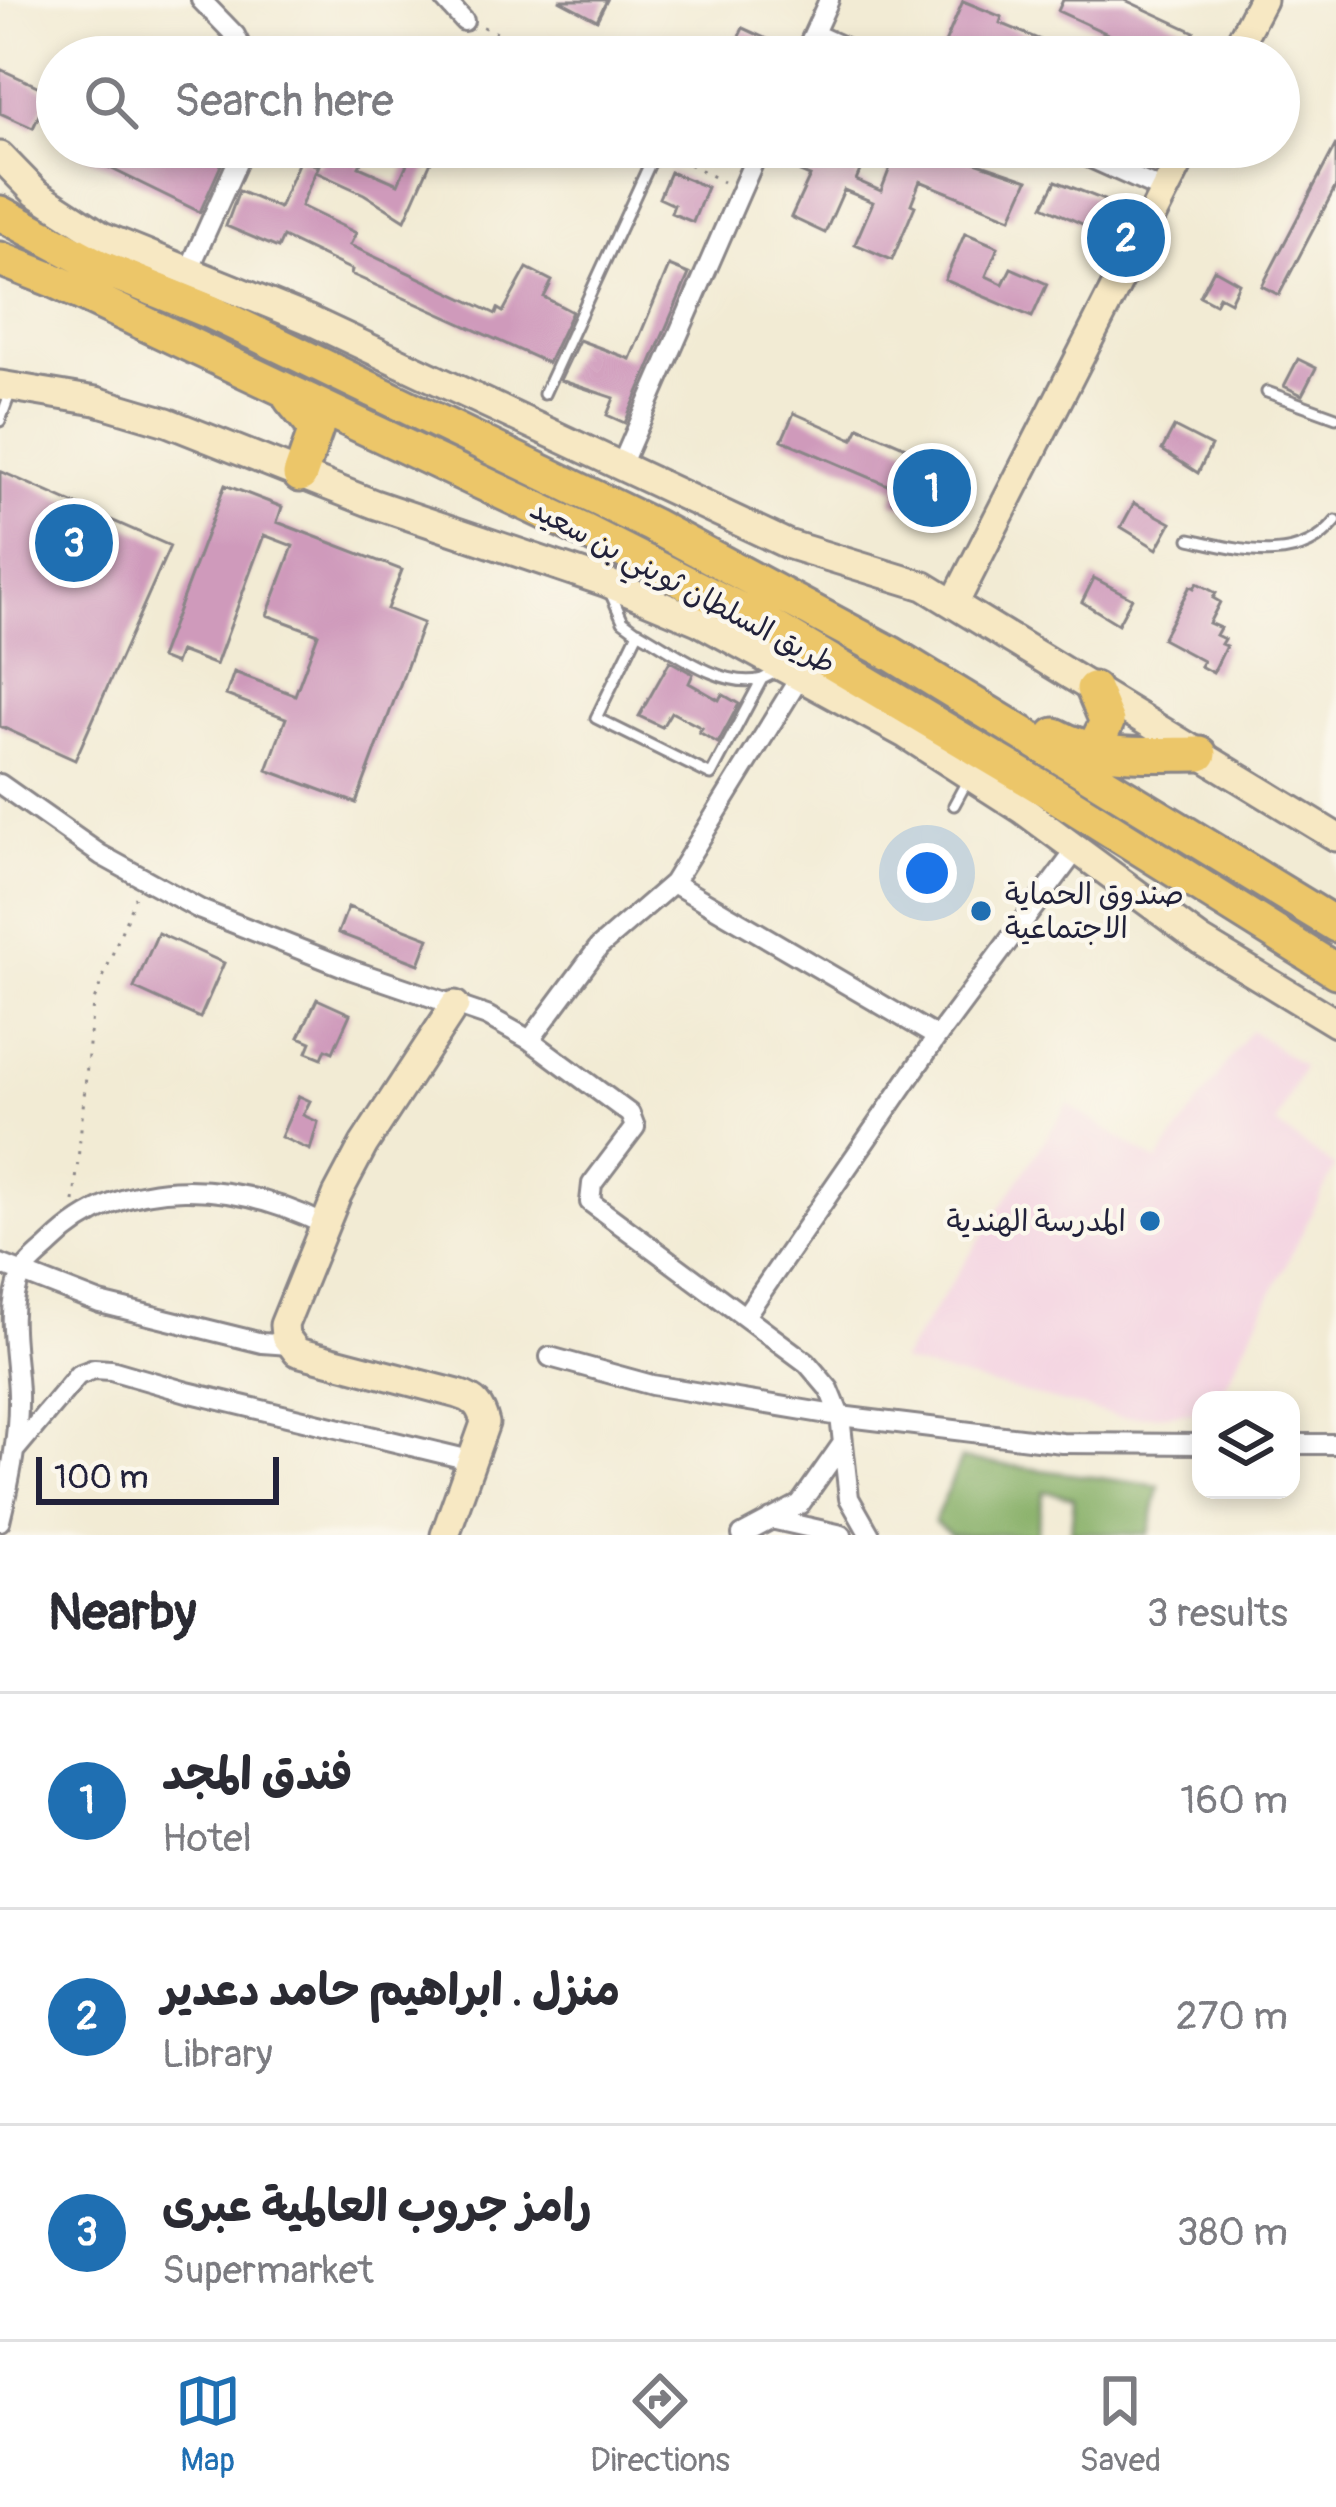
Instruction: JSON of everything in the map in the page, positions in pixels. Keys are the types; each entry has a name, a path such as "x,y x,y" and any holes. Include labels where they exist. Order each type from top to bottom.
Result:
{"highway":[{"name":"طريق السلطان ثويني بن سعيد","path":"0,213 100,267 211,312 652,525 892,654 1336,925"},
{"name":"طريق السلطان ثويني بن سعيد","path":"0,259 56,281 584,531 762,621 1055,795 1336,971"},
{"path":"276,386 305,411 316,428 300,475"},
{"path":"652,525 761,565 1070,743 1093,750 1200,754"},
{"path":"1093,689 1107,722 1093,750"}],"street":[{"path":"201,0 236,36"},
{"path":"445,0 464,21"},
{"path":"818,36 814,34 829,0"},
{"path":"1242,36 1258,1"},
{"path":"0,156 36,193 102,236 386,355 788,544 890,574 955,602 1336,837"},
{"path":"188,272 235,168"},
{"path":"620,468 750,168"},
{"path":"1113,168 1164,191"},
{"path":"955,602 1176,168"},
{"path":"7,385 96,400 167,422 455,533 605,581 698,621 782,674 970,776 1201,941 1336,1023"},
{"path":"530,1040 599,947 673,883 782,674"},
{"path":"0,784 142,878 201,910 352,970 487,1016 530,1040 634,1120 631,1132 592,1184 590,1202 807,1364 829,1389 839,1416 849,1498 870,1535"},
{"path":"745,1316 938,1037 1077,849"},
{"path":"673,883 938,1037"},
{"path":"1201,941 1230,972 1336,1039"},
{"path":"290,1345 284,1325 364,1144 455,1005"},
{"path":"0,1521 15,1450 18,1396 12,1320 21,1273 72,1223 133,1198 198,1188 264,1199 325,1225"},
{"path":"0,1264 100,1303 290,1345 308,1355 472,1398 482,1409 485,1423 445,1535"},
{"path":"550,1357 652,1385 839,1416 1063,1443 1192,1444"},
{"path":"15,1450 78,1376 94,1369 470,1460"},
{"path":"742,1535 800,1504 843,1443"},
{"path":"1300,1444 1336,1444"},
{"path":"769,1519 842,1535"}],"lane":[{"path":"544,394 648,168"},
{"path":"0,421 7,385"},
{"path":"1267,392 1336,416"},
{"path":"1190,539 1271,553 1315,542 1336,521"},
{"path":"605,581 623,621 638,632 596,718 711,775 782,674"},
{"path":"633,628 728,679 749,682 782,674"},
{"path":"954,805 970,776"}],"path":[{"path":"464,21 501,36"},
{"path":"696,168 739,190"},
{"path":"72,1223 93,1003 142,878"}],"shaded area":[{"name":"المدرسة الهندية","path":"1250,1030 1303,1066 1276,1125 1335,1167 1223,1391 1192,1391 1192,1413 1120,1417 900,1362 1068,1104 1157,1162"}],"green space":[{"path":"961,1459 1159,1486 1149,1535 1071,1532 1074,1498 1044,1491 1036,1535 951,1535 934,1522"}],"building":[{"path":"559,0 607,0 597,20"},
{"path":"1063,0 1125,0 1194,32 1192,36 1112,36 1058,11"},
{"path":"963,1 1002,17 1000,23 1031,36 948,36"},
{"path":"0,69 36,86 33,128 0,113"},
{"path":"1336,144 1336,186 1279,295 1262,286"},
{"path":"110,168 220,168 200,212"},
{"path":"296,168 317,168 301,206 356,233 350,245 496,314 498,309 503,312 527,268 552,281 544,297 572,312 548,363 351,274 352,270 283,237 278,248 226,226 239,191 279,208"},
{"path":"318,168 361,168 398,184 405,168 428,168 405,220 316,172"},
{"path":"802,168 861,168 856,180 881,191 890,168 993,168 1028,180 1011,218 920,181 911,204 915,206 892,260 855,244 873,202 844,190 825,233 791,217 810,176 800,172"},
{"path":"670,172 707,187 693,222 671,213 674,205 659,198"},
{"path":"1056,181 1114,204 1100,232 1043,206"},
{"path":"965,233 998,247 986,276 1003,284 1011,268 1047,284 1032,317 945,280"},
{"path":"669,266 689,274 625,423 607,415 614,398 560,380 579,340 630,359"},
{"path":"1214,269 1239,283 1230,302 1219,296 1215,304 1200,296"},
{"path":"1298,359 1316,368 1302,395 1284,386"},
{"path":"794,413 853,439 859,427 962,471 943,522 892,502 897,489 782,440"},
{"path":"1174,427 1211,446 1198,473 1162,450"},
{"path":"0,471 170,546 75,760 0,726"},
{"path":"225,485 282,507 277,522 402,570 387,609 423,623 356,803 267,770 286,718 226,695 234,672 295,695 318,634 267,615 293,546 264,535 216,665 180,651 175,664 160,658"},
{"path":"1134,503 1171,523 1157,549 1121,527"},
{"path":"1094,578 1132,598 1118,624 1082,602"},
{"path":"1197,583 1216,593 1213,598 1220,602 1209,623 1220,628 1216,635 1226,646 1213,673 1200,666 1203,661 1162,639 1190,586"},
{"path":"670,661 693,674 689,683 719,700 722,694 739,704 718,743 699,732 702,728 671,712 662,727 639,716"},
{"path":"348,907 429,938 419,964 338,933"},
{"path":"158,933 224,963 200,1018 134,988"},
{"path":"317,999 350,1014 333,1052 326,1049 322,1058 307,1052 311,1042 299,1037"},
{"path":"299,1096 310,1101 303,1115 318,1122 310,1150 281,1137"}],"place":[{"name":"منزل . ابراهيم حامد دعدير","path":"1126,238"},
{"name":"فندق المجد","path":"932,488"},
{"name":"رامز جروب العالمية عبرى","path":"74,543"},
{"name":"صندوق الحماية الاجتماعية","path":"981,911"},
{"name":"المدرسة الهندية","path":"1150,1221"}]}
